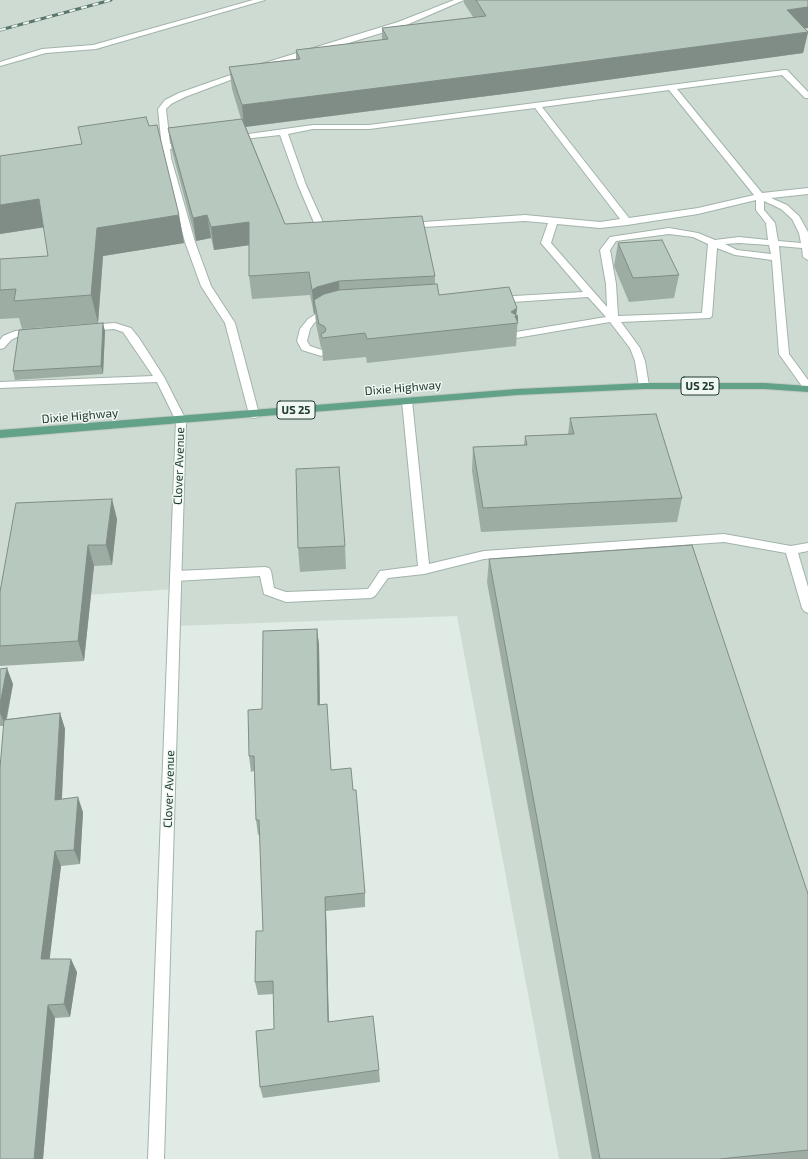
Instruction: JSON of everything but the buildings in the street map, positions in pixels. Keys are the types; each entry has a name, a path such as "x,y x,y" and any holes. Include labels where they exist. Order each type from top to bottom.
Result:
{"main road":[{"name":"Dixie Highway","path":"0,434 517,392 644,386 765,386 808,388"}],"street":[{"path":"0,64 45,51 93,47 261,0"},
{"path":"254,414 230,323 206,286 190,242 167,158 162,109 168,102 182,95 254,70 400,24 460,0"},
{"path":"228,139 313,127 369,127 784,72 808,96"},
{"path":"671,87 760,196 784,207 796,218 804,233 808,257"},
{"path":"537,105 627,222"},
{"path":"283,132 302,185 323,232 339,231"},
{"path":"166,147 197,143"},
{"path":"401,227 524,218 600,225 698,211 760,196 808,191"},
{"path":"760,196 760,210 770,223 776,258 784,354 808,388"},
{"path":"553,221 546,243 592,294 635,348 640,361 644,386"},
{"path":"613,319 611,284 605,250 613,239 669,231 695,235 712,244 735,252 776,258"},
{"path":"712,244 738,240 806,246"},
{"path":"516,335 613,319 707,316 712,244"},
{"path":"489,300 592,294"},
{"path":"322,353 306,348 302,341 305,328 311,321 322,314 340,309"},
{"path":"75,329 115,326 127,330 160,379 181,420"},
{"path":"0,346 7,338 14,334 43,331"},
{"path":"0,385 160,379"},
{"path":"407,401 424,570"},
{"name":"Clover Avenue","path":"156,1159 181,420"},
{"path":"176,576 265,571 268,591 286,597 371,593 384,574 424,570 484,555 724,538 791,550 808,547"},
{"path":"791,550 808,608"}],"shaded area":[{"path":"0,0 808,0 808,1159 559,1159 457,616 174,626 175,589 0,601"}],"railway":[{"path":"0,30 111,0"}]}
